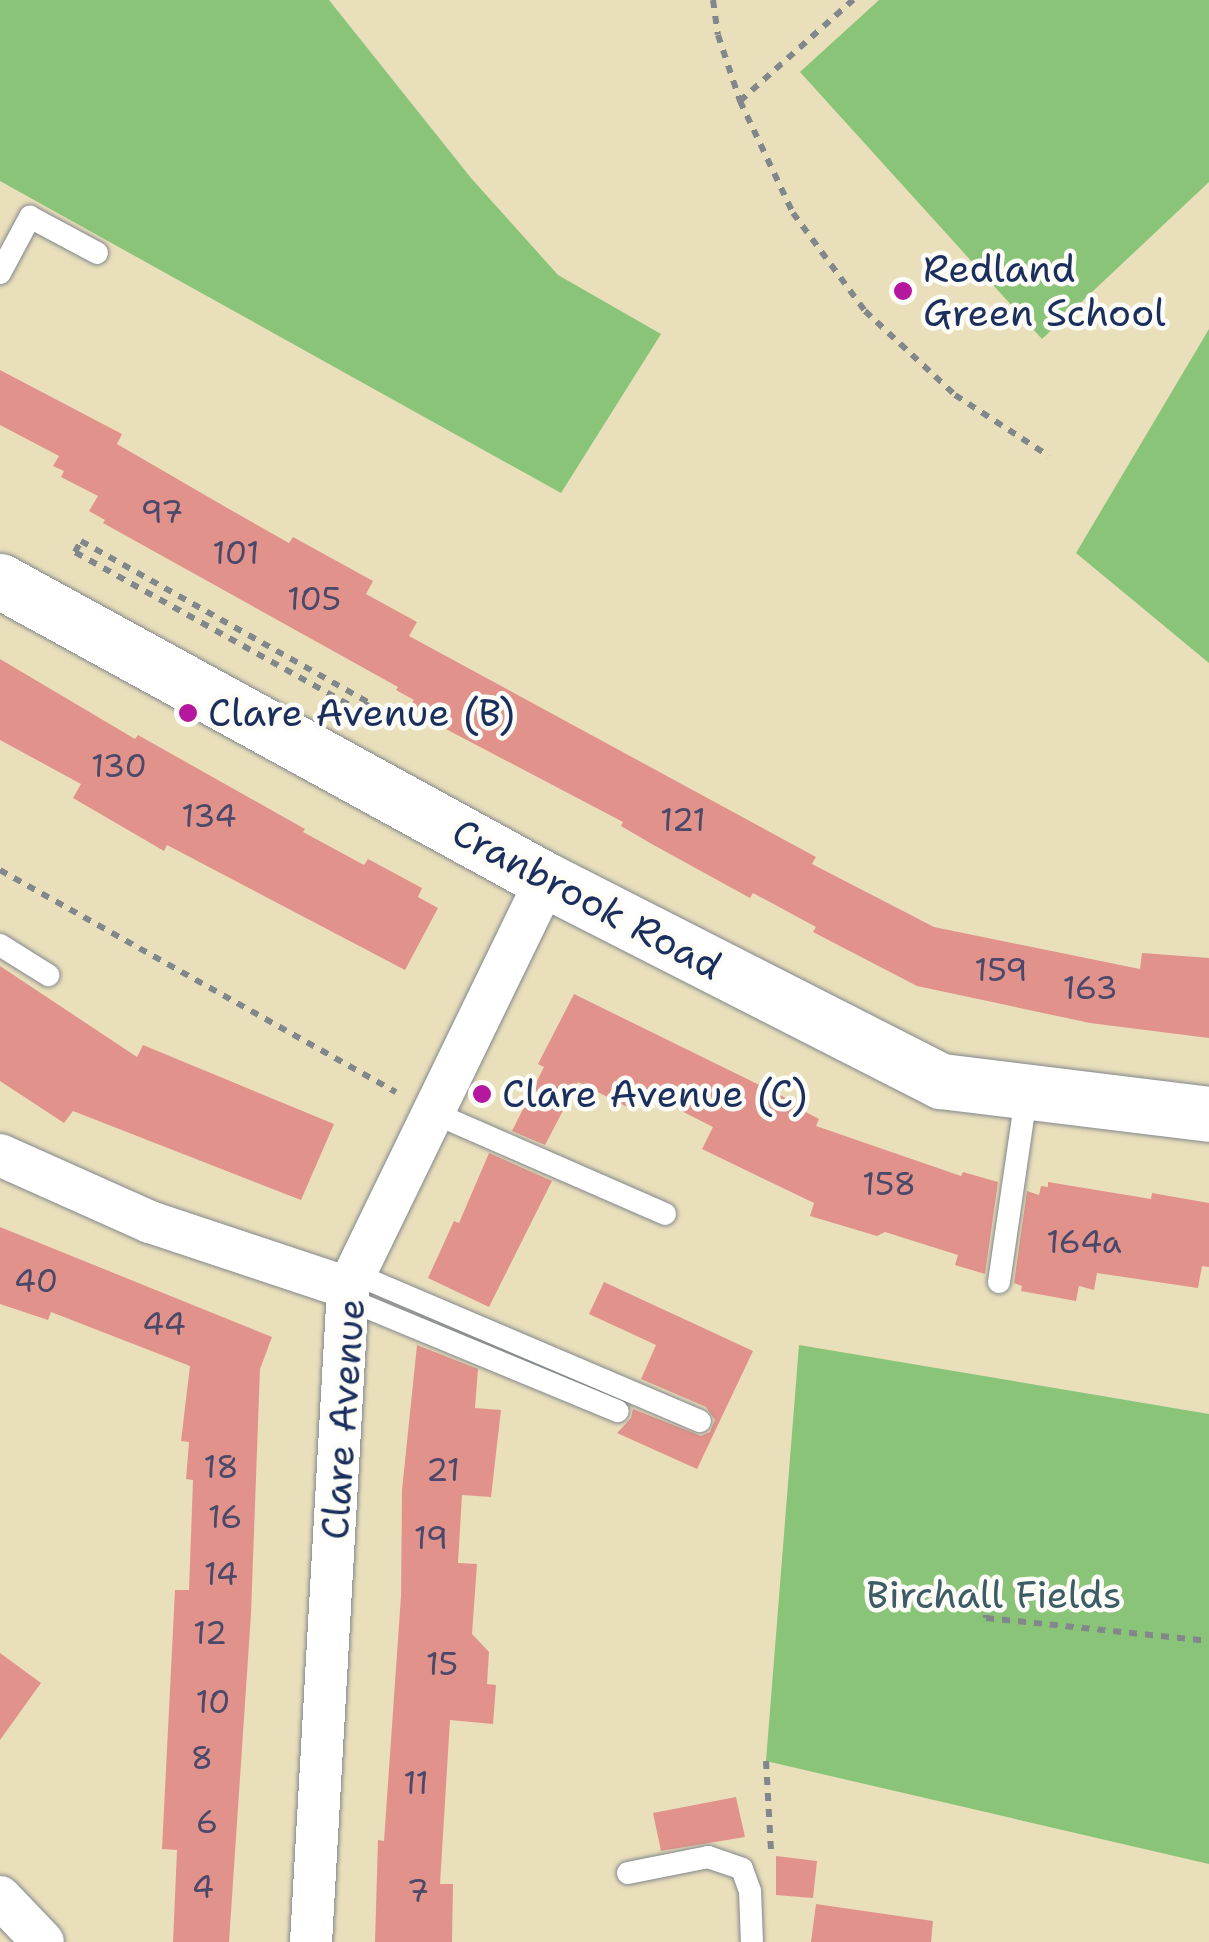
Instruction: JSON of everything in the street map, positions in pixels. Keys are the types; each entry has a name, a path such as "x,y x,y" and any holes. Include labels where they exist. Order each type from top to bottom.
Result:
{"main road":[{"name":"Cranbrook Road","path":"0,581 546,880 942,1081 1209,1114"}],"street":[{"name":"Clare Avenue","path":"312,1942 350,1287 546,880"},
{"path":"0,1155 150,1222 350,1287"},
{"path":"0,1896 44,1942"}],"lane":[{"path":"0,273 30,217 97,253"},
{"path":"0,945 48,975"},
{"path":"999,1282 1027,1091"},
{"path":"434,1113 665,1214"},
{"path":"350,1287 618,1411"},
{"path":"350,1287 700,1421"},
{"path":"628,1873 708,1857 742,1869 750,1891 752,1942"}],"path":[{"path":"713,0 718,35 740,101 793,212 865,311 955,395 1049,456"},
{"path":"740,101 853,0"},
{"path":"80,541 368,702 362,712 75,552 80,541"},
{"path":"0,870 434,1113"},
{"path":"987,1583 986,1618 1209,1641"}],"green space":[{"path":"0,0 329,0 471,178 558,275 661,334 561,493 0,181"},
{"path":"879,0 1209,0 1209,182 1042,339 800,72"},
{"path":"1209,329 1209,663 1076,553"},
{"name":"Birchall Fields","path":"799,1345 1209,1414 1209,1864 766,1761"}],"building":[{"path":"0,370 122,434 117,444 289,543 293,537 373,581 366,594 417,622 409,636 816,857 812,864 934,927 1140,969 1142,953 1209,958 1209,1038 1090,1023 917,986 813,932 816,927 753,893 750,898 650,843 621,826 623,822 425,718 427,713 411,705 414,700 396,690 398,687 103,523 105,520 89,511 98,496 61,477 64,471 53,466 59,456 0,425"},
{"path":"0,659 135,739 138,735 305,829 303,832 364,865 368,859 422,888 418,897 438,908 405,970 167,845 164,851 73,798 81,784 0,740"},
{"path":"0,966 137,1057 143,1045 334,1124 301,1200 73,1111 64,1123 0,1081"},
{"path":"574,994 798,1104 796,1107 819,1119 816,1126 961,1176 963,1172 998,1182 985,1274 955,1265 958,1255 885,1232 877,1236 810,1216 814,1203 702,1149 713,1127 642,1091 633,1110 578,1082 545,1145 512,1131 544,1067 538,1064"},
{"path":"489,1153 552,1181 489,1307 428,1278 454,1221 459,1223"},
{"path":"1048,1182 1151,1199 1152,1193 1209,1203 1209,1267 1202,1266 1198,1288 1097,1273 1094,1290 1079,1286 1076,1301 1021,1291 1022,1286 1014,1283 1027,1191 1039,1195 1041,1186 1048,1187"},
{"path":"0,1227 272,1337 260,1369 251,1614 229,1942 173,1942 177,1850 162,1849 175,1590 189,1590 193,1480 186,1479 189,1442 181,1441 190,1366 51,1312 48,1320 0,1304"},
{"path":"604,1282 753,1351 697,1469 617,1433 631,1418 633,1409 701,1436 710,1432 715,1420 706,1407 641,1379 656,1345 589,1314"},
{"path":"417,1345 478,1369 475,1408 501,1410 491,1497 462,1495 458,1563 477,1564 472,1634 489,1652 487,1684 496,1685 493,1724 450,1720 440,1884 453,1884 452,1942 375,1942 378,1840 384,1841 401,1596 402,1490"},
{"path":"0,1653 41,1683 0,1740"},
{"path":"736,1797 745,1837 661,1851 653,1813"},
{"path":"776,1856 817,1861 813,1898 776,1895"},
{"path":"816,1904 933,1921 931,1942 811,1942"}],"place":[{"name":"Redland Green School","path":"903,291"},
{"name":"Clare Avenue (B)","path":"188,713"},
{"name":"Clare Avenue (C)","path":"482,1094"}]}
